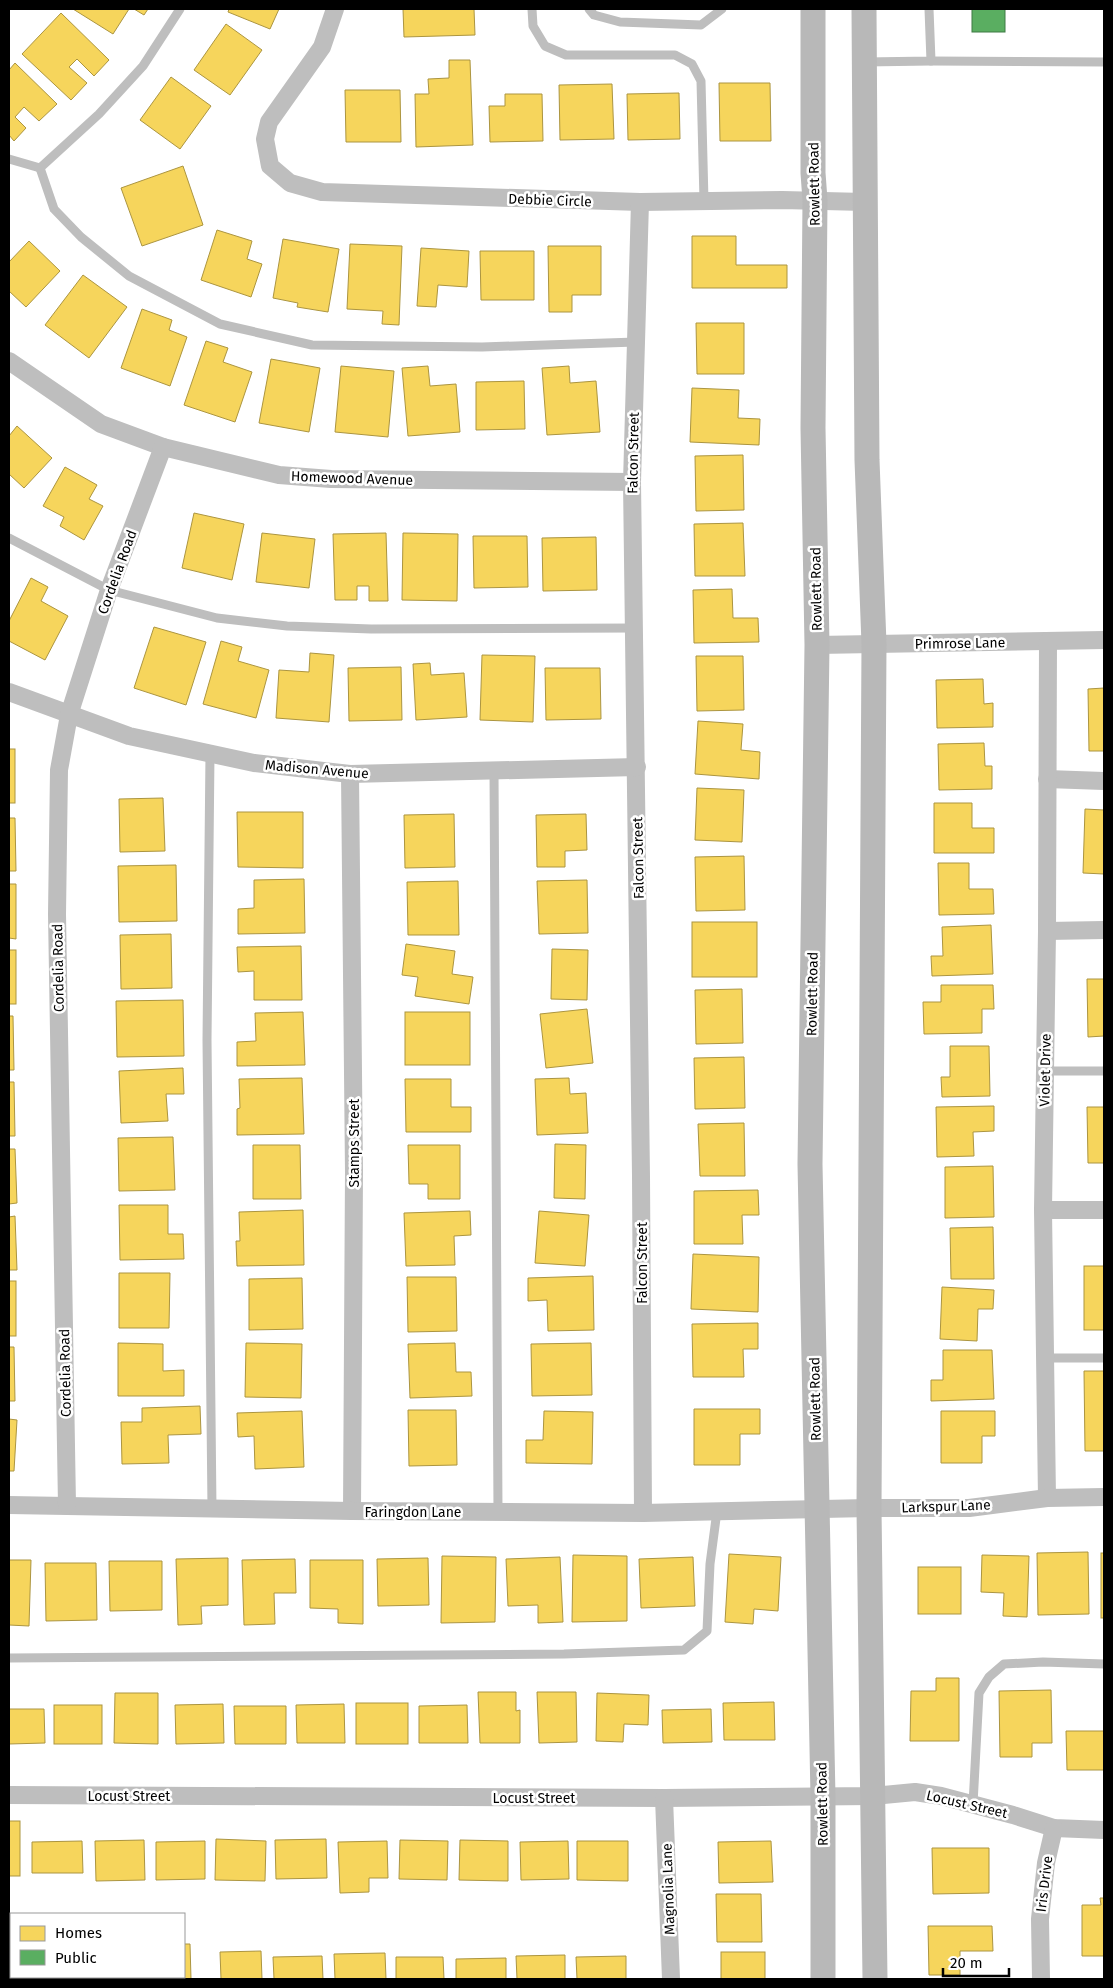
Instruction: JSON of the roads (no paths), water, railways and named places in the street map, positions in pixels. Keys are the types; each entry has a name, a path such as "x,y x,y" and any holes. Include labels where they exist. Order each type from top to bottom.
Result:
{"main road":[{"name":"Rowlett Road","path":"813,9 812,173 815,200 813,428 817,645 810,1164 823,1797 823,1979"},
{"path":"864,9 867,460 874,644 869,1508 875,1979"}],"street":[{"name":"Debbie Circle","path":"335,9 322,48 269,122 265,139 270,166 290,183 322,192 640,202 815,200 866,202"},
{"name":"Falcon Street","path":"640,202 632,482 637,767 643,1513"},
{"name":"Homewood Avenue","path":"9,361 101,424 163,447 279,475 331,479 632,482"},
{"name":"Cordelia Road","path":"67,1505 57,905 59,770 69,715 109,590 163,447"},
{"name":"Primrose Lane","path":"817,645 1104,640"},
{"name":"Violet Drive","path":"1047,1498 1042,1210 1047,931 1048,642"},
{"name":"Madison Avenue","path":"9,692 128,736 254,763 350,774 637,767"},
{"name":"Stamps Street","path":"350,774 354,1172 352,1511"},
{"path":"1047,779 1104,781"},
{"path":"1047,931 1104,930"},
{"path":"1042,1210 1104,1210"},
{"name":"Larkspur Lane","path":"817,1510 969,1508 1047,1498 1104,1497"},
{"name":"Faringdon Lane","path":"9,1506 67,1505 352,1511 643,1513 817,1510"},
{"name":"Locust Street","path":"9,1795 664,1798 873,1796 915,1792 973,1804 1054,1828"},
{"name":"Magnolia Lane","path":"664,1798 671,1979"},
{"path":"1054,1828 1098,1831"},
{"name":"Iris Drive","path":"1041,1979 1040,1919 1046,1863 1054,1828"}],"lane":[{"path":"40,168 99,114 143,66 180,9"},
{"path":"532,9 532,26 545,46 566,55 675,55 692,64 701,81 704,201"},
{"path":"589,9 594,15 620,22 701,25 722,9"},
{"path":"929,9 931,61"},
{"path":"864,62 1104,62"},
{"path":"9,159 40,168"},
{"path":"40,168 54,209 81,237 129,276 220,324 312,345 482,347 636,342"},
{"path":"9,538 109,590 217,618 287,626 372,629 635,628"},
{"path":"210,754 207,1040 212,1508"},
{"path":"494,770 498,1512"},
{"path":"1044,1071 1104,1071"},
{"path":"1045,1358 1104,1358"},
{"path":"9,1658 564,1654 684,1650 707,1632 710,1564 717,1512"},
{"path":"973,1804 979,1693 989,1677 1004,1664 1044,1662 1104,1664"}]}
